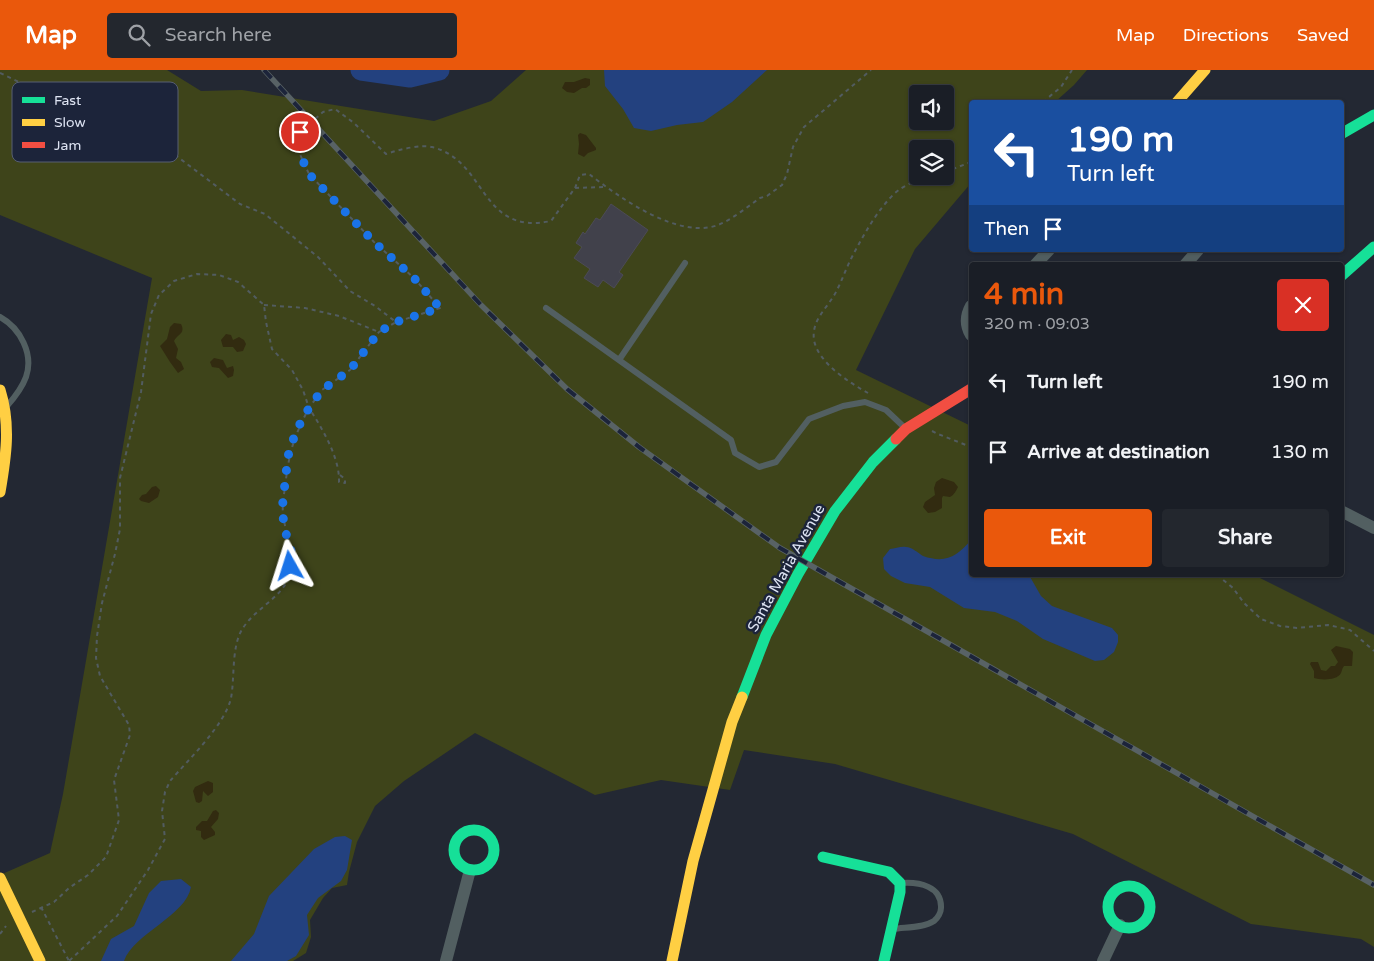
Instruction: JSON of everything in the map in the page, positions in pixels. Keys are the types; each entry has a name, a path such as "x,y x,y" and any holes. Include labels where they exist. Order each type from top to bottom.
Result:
{"street":[{"path":"1179,100 1205,70"},
{"path":"1344,133 1372,121"},
{"path":"1344,273 1374,247"},
{"path":"1039,262 1047,252"},
{"path":"1188,262 1196,252"},
{"path":"969,311 967,316 969,330"},
{"path":"0,390 5,409 8,447 0,492"},
{"name":"Santa Maria Avenue","path":"672,961 693,861 732,722 766,635 798,574 836,511 873,462 906,429 958,395 969,391"},
{"path":"1344,512 1372,524"},
{"path":"823,857 888,872 900,883 900,892 884,961"},
{"path":"446,961 470,870"},
{"path":"0,878 40,961"},
{"path":"1103,961 1120,925"}],"lane":[{"path":"619,360 684,263"},
{"path":"546,308 731,440 735,453 759,467 776,462 809,419 844,406 865,402 886,410 906,429"},
{"path":"0,318 15,328 22,337 28,363 27,375 21,389 5,409"},
{"path":"891,929 922,926 936,920 941,910 941,900 933,889 917,882 900,883"}],"path":[{"path":"41,907 69,961 117,916 148,870 165,839 162,811 165,792 170,781 219,724 230,700 238,639 243,628 284,586 289,576 292,554 285,530 282,510 288,456 296,431 322,390 350,370 379,332 396,322 440,308 414,278 374,242 309,174 298,150 300,132 323,112 335,109 354,123 386,154 403,149 431,146 457,158 496,209 515,220 535,224 551,221 574,188 578,177 586,173 654,217 705,228 717,225 760,198 767,196 782,184 787,174 793,147 804,127 871,70"},
{"path":"1045,100 1061,87 1072,70"},
{"path":"0,72 10,79 19,82"},
{"path":"178,157 240,204 266,214 318,257 350,291 375,306 396,322"},
{"path":"954,169 969,163"},
{"path":"875,396 852,384 826,360 817,349 814,340 815,324 836,292 852,256 872,223 894,194 909,184"},
{"path":"574,188 605,186"},
{"path":"0,934 9,923 54,902 69,888 88,875 106,856 119,820 114,780 130,735 129,725 100,676 96,658 97,636 102,603 120,529 120,478 141,392 151,314 159,295 174,281 197,274 219,275 238,282 264,305 306,308 339,316 379,332"},
{"path":"264,305 272,349 292,370 303,390 309,408 325,433 340,475"},
{"path":"918,421 938,434 969,446"},
{"path":"1219,577 1233,588 1244,603 1261,619 1280,626 1297,628 1328,625 1350,630 1374,650"}],"green space":[{"path":"0,70 167,70 201,91 242,90 434,121 491,101 526,70 1087,70 1057,100 969,100 969,185 915,249 856,370 969,425 969,577 1258,577 1374,635 1374,947 1361,939 1251,924 1073,834 835,764 744,750 730,790 661,780 595,795 475,733 404,781 375,806 357,842 347,885 332,888 323,898 310,920 311,937 306,953 293,961 0,961 0,875 50,853 63,794 152,278 0,215"}],"sand":[{"path":"585,78 590,79 590,85 586,88 582,88 574,93 567,92 562,88 565,82 574,82"},
{"path":"580,133 586,135 596,148 596,150 584,157 578,154 578,135"},
{"path":"174,323 181,324 182,327 182,332 174,341 178,349 176,358 181,362 184,369 178,373 160,346 167,339 170,327"},
{"path":"226,334 231,335 233,340 239,337 244,340 246,344 243,351 237,352 233,347 223,347 221,340"},
{"path":"214,358 223,360 227,368 233,366 233,376 228,378 219,368 212,367 210,362"},
{"path":"942,478 954,482 958,487 950,497 943,496 942,508 928,513 923,507 925,502 935,495 934,488 936,482"},
{"path":"156,486 160,490 158,497 149,503 139,499 152,487"},
{"path":"1336,646 1350,649 1353,652 1352,666 1344,666 1339,676 1332,679 1314,678 1311,662 1318,662 1321,670 1326,671 1331,666 1335,666 1338,662 1331,650"},
{"path":"208,781 213,783 213,792 208,796 203,791 202,801 196,802 193,791 195,787"},
{"path":"216,810 219,813 218,819 211,827 215,835 204,840 201,837 201,831 196,830 196,827 202,821 207,821 213,811"}],"water":[{"path":"604,70 767,70 732,102 703,122 651,131 634,128 623,109 605,86"},
{"path":"969,542 969,577 1030,577 1041,596 1052,606 1112,628 1118,635 1118,642 1114,652 1104,660 1095,661 1043,639 1017,621 995,612 964,608 930,587 905,583 891,576 884,569 883,558 890,549 908,547 923,556 938,559 945,559 961,550"},
{"path":"345,836 352,840 347,870 341,881 318,898 307,915 309,935 296,956 287,961 231,961 254,934 269,896 314,849 335,837"},
{"path":"181,879 191,887 180,907 138,942 124,961 101,961 111,939 134,926 149,893 161,881"}],"building":[{"path":"611,204 648,230 619,272 623,275 614,288 603,280 598,287 584,278 590,269 574,258 582,247 576,243 583,232 585,234 596,218 600,220"}],"waterway":[{"path":"361,70 410,77 439,70"}],"railway":[{"path":"264,70 481,305 567,389 639,447 780,548 1374,885"}],"traffic: fast":[{"path":"1344,132 1374,115"},
{"path":"1344,273 1374,247"},
{"path":"742,697 766,635 798,574 835,511 873,462 896,439"},
{"path":"478,830 485,833 491,839 494,850 493,858 485,867 478,870 470,870 463,867 455,858 454,846 457,839 466,831 478,830"},
{"path":"823,857 889,872 900,883 900,892 884,961"},
{"path":"1129,886 1144,892 1150,907 1144,922 1129,928 1114,922 1108,907 1114,892 1129,886"}],"traffic: slow":[{"path":"1179,100 1205,70"},
{"path":"0,390 6,428 6,454 0,492"},
{"path":"672,961 693,861 732,722 742,697"},
{"path":"0,878 40,961"}],"traffic: jam":[{"path":"896,439 906,429 969,390"}],"route":[{"path":"290,566 292,554 285,530 282,510 288,456 296,431 309,408 322,390 350,370 379,332 396,322 440,308 414,278 374,242 309,174 298,150 300,132"}]}
